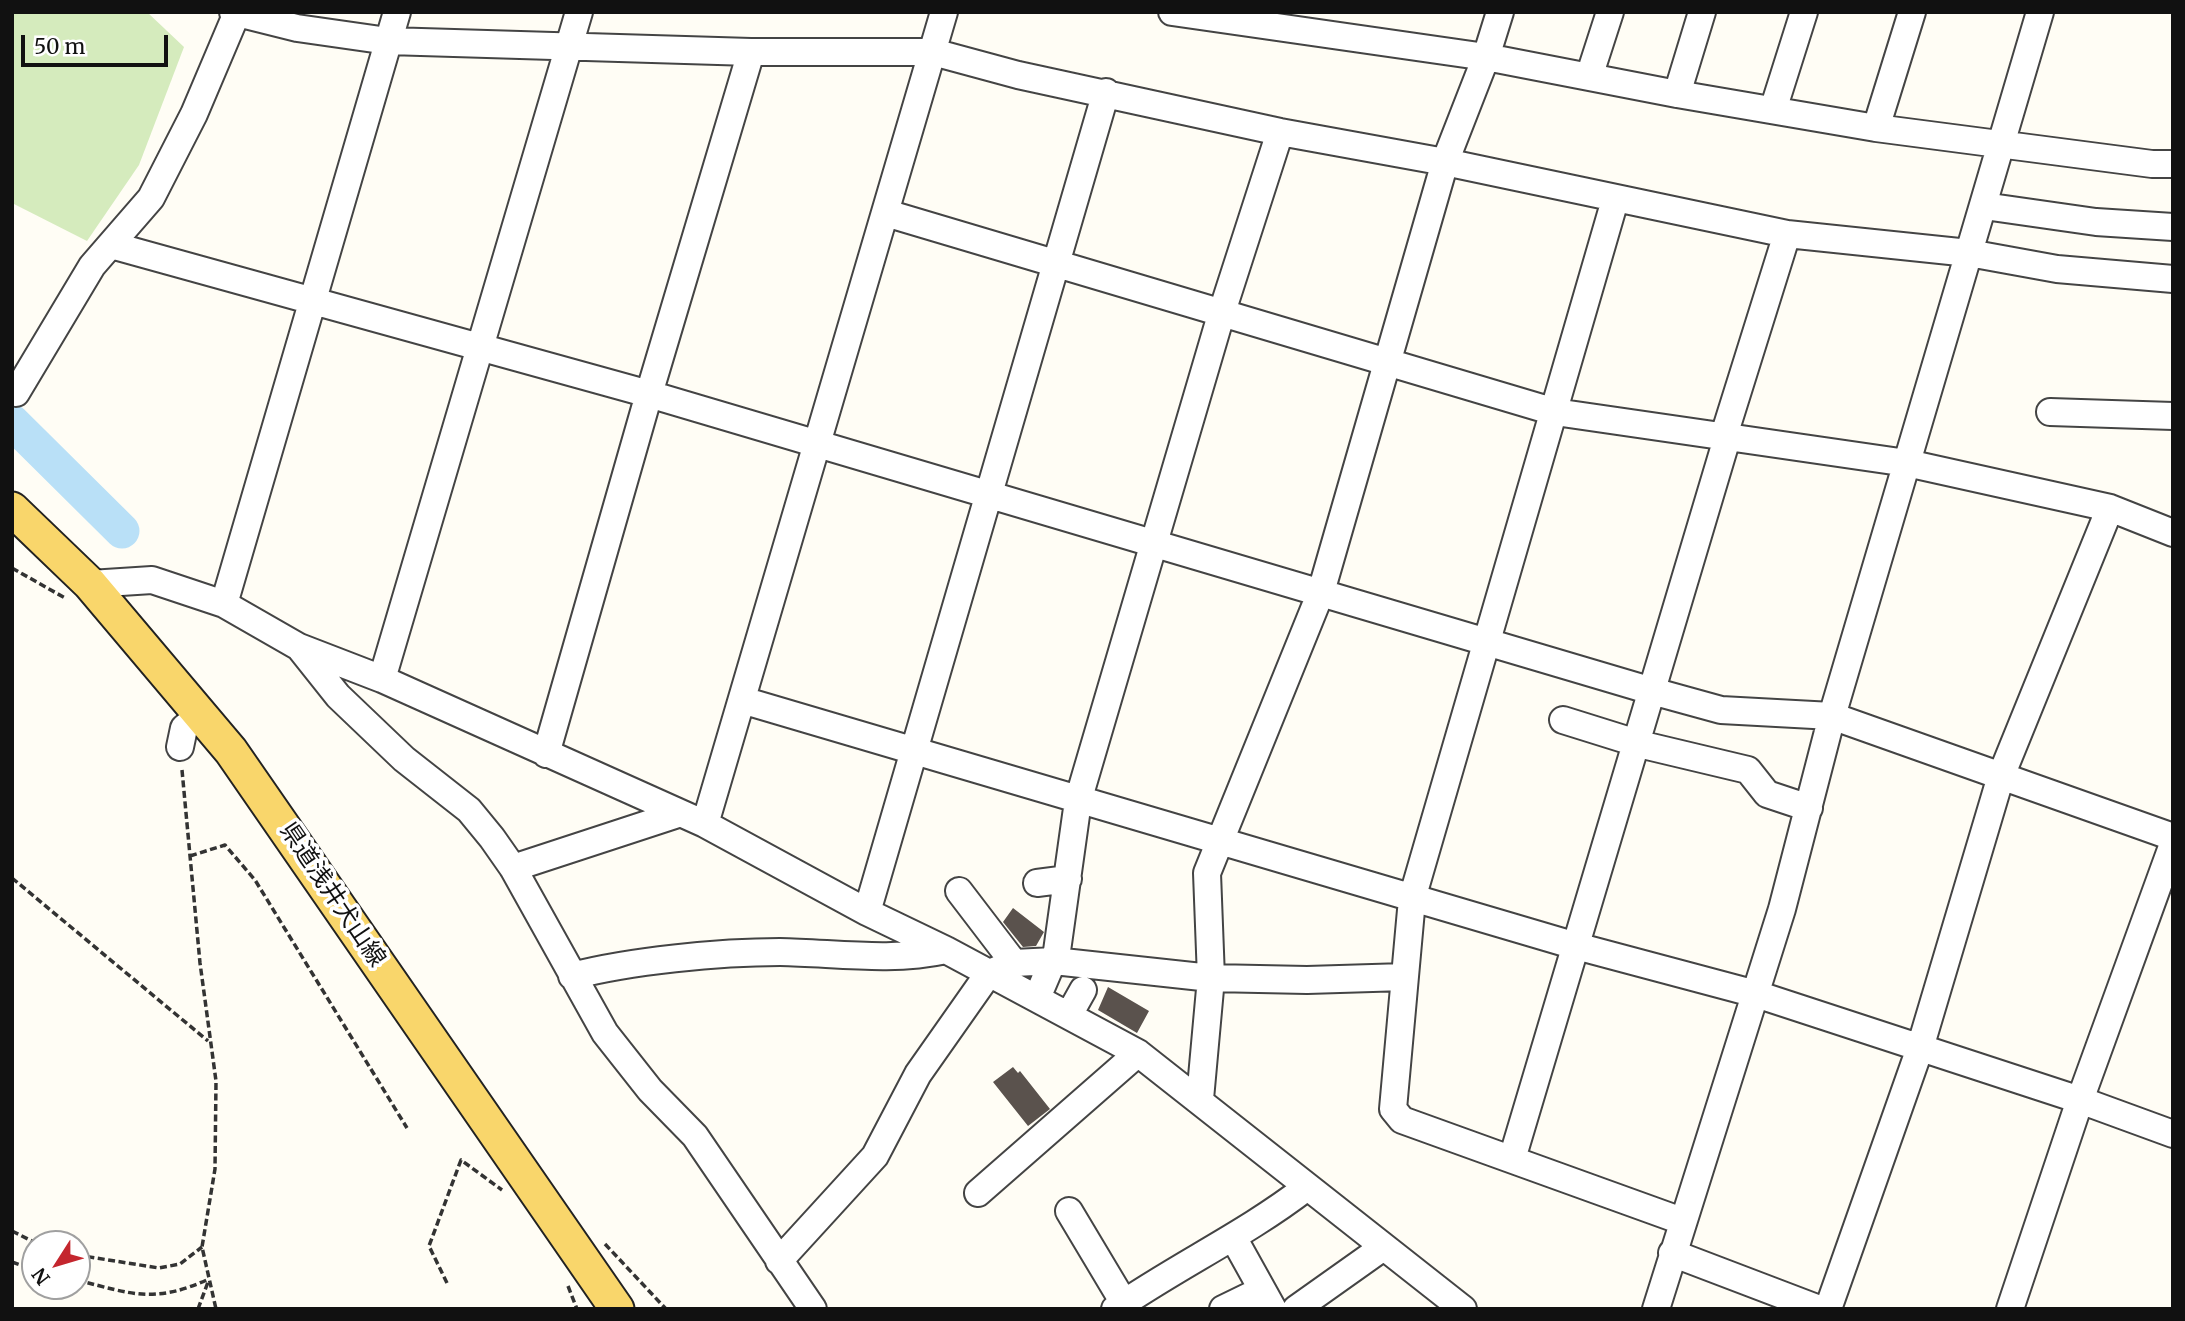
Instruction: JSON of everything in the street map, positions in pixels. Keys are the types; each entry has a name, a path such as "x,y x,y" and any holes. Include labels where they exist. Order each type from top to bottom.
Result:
{"main road":[{"name":"県道浅井犬山線","path":"12,509 90,584 201,714 289,830 617,1309"}],"street":[{"path":"224,604 397,12"},
{"path":"382,679 579,12"},
{"path":"705,824 944,12"},
{"path":"1172,12 1236,17 1486,57 1677,94 1876,128 2152,164 2173,164"},
{"path":"1200,1099 1211,978 1207,873 1214,853 1222,842 1321,593 1445,162 1486,57 1500,12"},
{"path":"1589,76 1611,12"},
{"path":"1677,94 1702,12"},
{"path":"1773,110 1804,12"},
{"path":"1876,128 1912,12"},
{"path":"1656,1309 1756,994 1810,808 1832,716 2040,12"},
{"path":"16,393 92,266 151,198 194,114 235,13 297,28 388,41 751,52 933,52 1018,75 1280,132 1445,162 1615,200 1787,234 1969,253 2057,269 2173,279"},
{"path":"546,754 751,52"},
{"path":"867,912 989,495 1054,261 1106,92"},
{"path":"1037,998 1054,961 1078,801 1222,315 1280,132"},
{"path":"1615,200 1413,898 1392,1109 1402,1120 1437,1144 1512,1159 1682,1222"},
{"path":"1984,206 2096,222 2173,227"},
{"path":"886,213 1555,412 1907,463 2110,508 2173,533"},
{"path":"1512,1159 1728,435 1726,429 1787,234"},
{"path":"111,246 649,394 1155,546 1721,710 1832,716 2173,837"},
{"path":"2050,412 2173,416"},
{"path":"1828,1309 1920,1048 2001,776 2110,508"},
{"path":"90,584 152,580 224,604 299,647 382,679 705,824 867,912 947,950 1138,1053 1200,1099 1454,1307"},
{"path":"299,647 338,696 404,759 469,810 513,868 605,1033 650,1090 695,1136 813,1309"},
{"path":"742,700 1576,946 1756,994 2080,1100 2173,1134"},
{"path":"180,747 184,728 201,714"},
{"path":"1563,720 1748,771 1767,794 1810,808"},
{"path":"513,868 678,814"},
{"path":"2010,1309 2080,1100 2173,844"},
{"path":"1037,883 1068,879"},
{"path":"959,891 1014,963"},
{"path":"572,976 716,956 779,952 914,957 947,950"},
{"path":"779,1261 875,1156 918,1074 989,974 1014,963 1054,961 1211,978 1307,980 1405,977"},
{"path":"1069,1015 1083,990"},
{"path":"978,1192 1138,1053"},
{"path":"1069,1211 1119,1306 1161,1277 1261,1222 1307,1187"},
{"path":"1223,1309 1268,1299 1233,1237"},
{"path":"1296,1309 1382,1248"},
{"path":"1672,1254 1819,1309"}],"path":[{"path":"180,747 216,1081 215,1170 202,1247 216,1309"},
{"path":"190,856 225,845 249,871 289,932 407,1128"},
{"path":"12,878 210,1042"},
{"path":"447,1283 429,1246 461,1160 505,1192"},
{"path":"601,1240 666,1309"},
{"path":"91,1257 159,1268 180,1265 202,1247"},
{"path":"91,1283 151,1297 180,1292 209,1279"},
{"path":"198,1309 209,1279"}],"green space":[{"path":"12,12 147,12 184,47 139,165 87,241 12,203"}],"building":[{"path":"1013,908 1044,932 1036,946 1023,947 1003,922"},
{"path":"1108,987 1149,1011 1137,1033 1098,1010"},
{"path":"1013,1067 1018,1073 1020,1071 1050,1109 1028,1126 993,1082"}],"waterway":[{"path":"12,422 122,531"}]}
